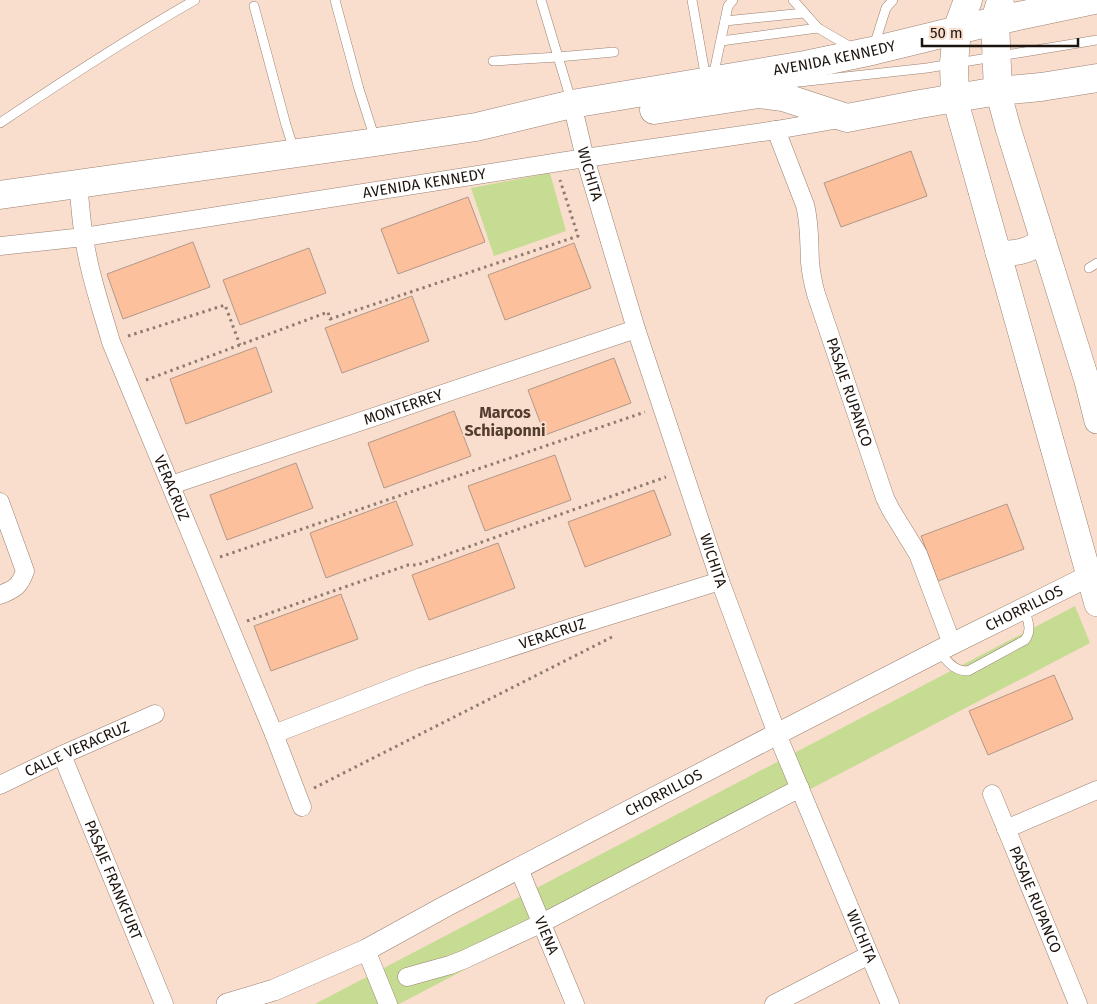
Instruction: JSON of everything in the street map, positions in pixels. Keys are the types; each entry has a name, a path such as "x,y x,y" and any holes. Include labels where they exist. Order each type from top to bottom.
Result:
{"main road":[{"path":"968,0 957,30 954,63 955,99 998,253 1093,574 1097,604"},
{"name":"AVENIDA KENNEDY","path":"0,195 575,113 755,84 806,65 957,30 998,10 1037,13 1094,0"},
{"path":"998,10 996,56 998,92 1087,381 1097,421"},
{"name":"AVENIDA KENNEDY","path":"575,113 709,82 755,84 783,97 847,118 920,104 1097,78"},
{"path":"998,253 1012,254 1025,251 1043,241"}],"street":[{"name":"WICHITA","path":"575,113 585,158 636,329 720,581 777,734 890,1004"},
{"name":"AVENIDA KENNEDY","path":"0,246 84,237 847,118"},
{"name":"PASAJE RUPANCO","path":"776,130 807,211 810,264 816,294 885,498 890,510 918,554 945,648"},
{"name":"VERACRUZ","path":"78,184 84,237 111,342 274,734 300,802"},
{"name":"MONTERREY","path":"171,485 636,329"},
{"path":"0,502 25,571 21,582 13,590 0,595"},
{"name":"CHORRILLOS","path":"227,1004 274,990 366,950 777,734 1093,574"},
{"name":"VERACRUZ","path":"274,734 421,677 720,581"},
{"name":"CALLE VERACRUZ","path":"0,785 155,714"},
{"name":"PASAJE FRANKFURT","path":"62,755 164,1004"},
{"path":"407,977 463,960 542,924 800,788"},
{"path":"1006,829 1097,790"},
{"name":"PASAJE RUPANCO","path":"992,794 1078,1004"},
{"name":"VIENA","path":"519,869 575,1004"},
{"path":"366,950 388,1004"},
{"path":"774,1004 870,954"}],"lane":[{"path":"0,123 76,72 195,0"},
{"path":"335,0 359,89 376,142"},
{"path":"541,0 575,113"},
{"path":"692,0 709,82"},
{"path":"709,82 721,41 728,6 733,0"},
{"path":"793,0 818,28 867,52 886,8 892,0"},
{"path":"254,6 295,153"},
{"path":"725,21 804,13"},
{"path":"721,41 818,28"},
{"path":"790,83 926,68 1097,40"},
{"path":"493,61 614,52"},
{"name":"AVENIDA KENNEDY","path":"755,84 790,83"},
{"name":"AVENIDA KENNEDY","path":"755,84 790,83"},
{"path":"945,648 955,668 961,671 968,671 1025,640 1030,630 1024,608"}],"path":[{"path":"130,386 328,312 330,319 578,236 554,163"},
{"path":"111,342 225,305 240,345"},
{"path":"203,563 662,406"},
{"path":"230,628 408,565 417,565 683,471"},
{"path":"300,802 612,636"}],"green space":[{"path":"550,173 566,231 494,256 471,188"},
{"path":"1075,606 1090,643 399,1004 315,1004"}],"building":[{"path":"911,151 927,196 841,227 824,183"},
{"path":"468,197 485,242 398,274 381,229"},
{"path":"193,242 210,287 123,319 107,274"},
{"path":"574,243 591,288 505,320 488,275"},
{"path":"309,248 326,293 240,325 223,280"},
{"path":"412,296 429,341 342,373 325,328"},
{"path":"256,347 272,392 186,424 170,379"},
{"path":"614,358 631,403 545,435 528,390"},
{"path":"454,411 471,456 384,488 368,443"},
{"path":"555,455 571,500 485,531 468,486"},
{"path":"296,463 313,508 227,540 210,495"},
{"path":"654,490 671,535 585,567 568,522"},
{"path":"396,501 413,545 326,578 310,533"},
{"path":"1007,504 1024,549 938,581 921,536"},
{"path":"498,543 515,588 429,620 412,575"},
{"path":"341,594 358,639 271,671 254,626"},
{"path":"1054,675 1073,719 988,755 969,711"}],"district":[{"name":"Marcos Schiaponni","path":"505,421"}]}
